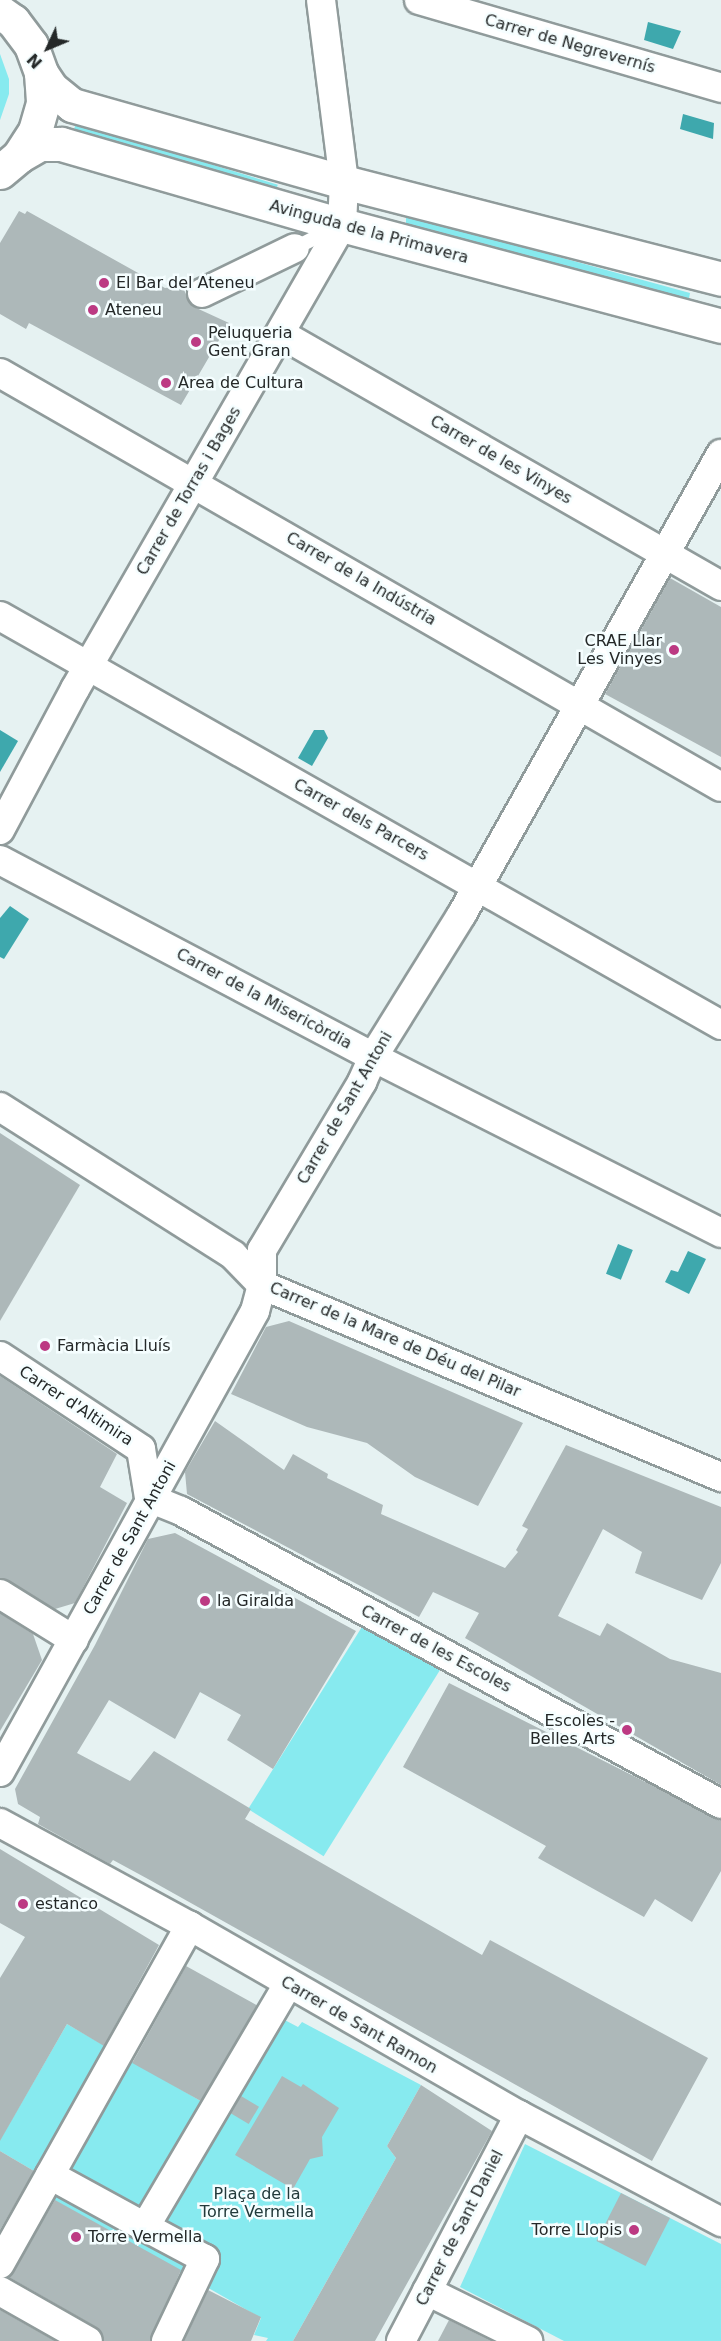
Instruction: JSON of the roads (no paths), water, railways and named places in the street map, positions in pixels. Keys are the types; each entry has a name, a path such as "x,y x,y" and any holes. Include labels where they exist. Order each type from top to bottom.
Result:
{"street":[{"name":"Carrer de Torras i Bages","path":"0,831 88,667 342,225 344,182 321,0"},
{"name":"Carrer de Negrevernís","path":"419,0 721,88"},
{"path":"0,12 31,45 42,74 51,88 72,105 344,182 721,279"},
{"path":"10,164 35,131 43,103 42,74"},
{"name":"Avinguda de la Primavera","path":"10,164 40,144 61,144 342,225 721,326"},
{"path":"202,293 295,248"},
{"name":"Carrer de les Vinyes","path":"281,334 721,585"},
{"name":"Carrer de la Indústria","path":"0,373 721,786"},
{"name":"Carrer de Sant Antoni","path":"0,1772 74,1640 149,1498 255,1311 261,1285 262,1250 362,1082 373,1057 477,886 721,454"},
{"name":"Carrer dels Parcers","path":"0,616 721,1025"},
{"name":"Carrer de la Misericòrdia","path":"0,860 373,1057 721,1233"},
{"name":"Carrer de la Mare de Déu del Pilar","path":"0,1107 233,1255 261,1285 721,1477"},
{"name":"Carrer d'Altimira","path":"0,1356 141,1449 149,1498"},
{"name":"Carrer de les Escoles","path":"149,1498 181,1511 721,1804"},
{"path":"0,1594 74,1640"},
{"name":"Carrer de Sant Ramon","path":"0,1823 190,1926 519,2115 721,2222"},
{"path":"0,2264 190,1926"},
{"path":"146,2227 288,1984"},
{"name":"Carrer de Sant Daniel","path":"401,2341 519,2115"},
{"path":"50,2175 205,2259 166,2341"},
{"path":"0,2291 88,2341"},
{"path":"427,2291 528,2341"}],"lane":[{"path":"295,248 342,225"}],"place":[{"name":"El Bar del Ateneu","path":"104,283"},
{"name":"Ateneu","path":"93,310"},
{"name":"Peluqueria Gent Gran","path":"196,342"},
{"name":"Area de Cultura","path":"166,383"},
{"name":"CRAE Llar Les Vinyes","path":"674,650"},
{"name":"Farmàcia Lluís","path":"45,1346"},
{"name":"la Giralda","path":"205,1601"},
{"name":"Escoles - Belles Arts","path":"627,1730"},
{"name":"estanco","path":"23,1904"},
{"name":"Torre Llopis","path":"634,2230"},
{"name":"Torre Vermella","path":"76,2237"}],"park label":[{"name":"Plaça de la Torre Vermella","path":"257,2203"}]}
